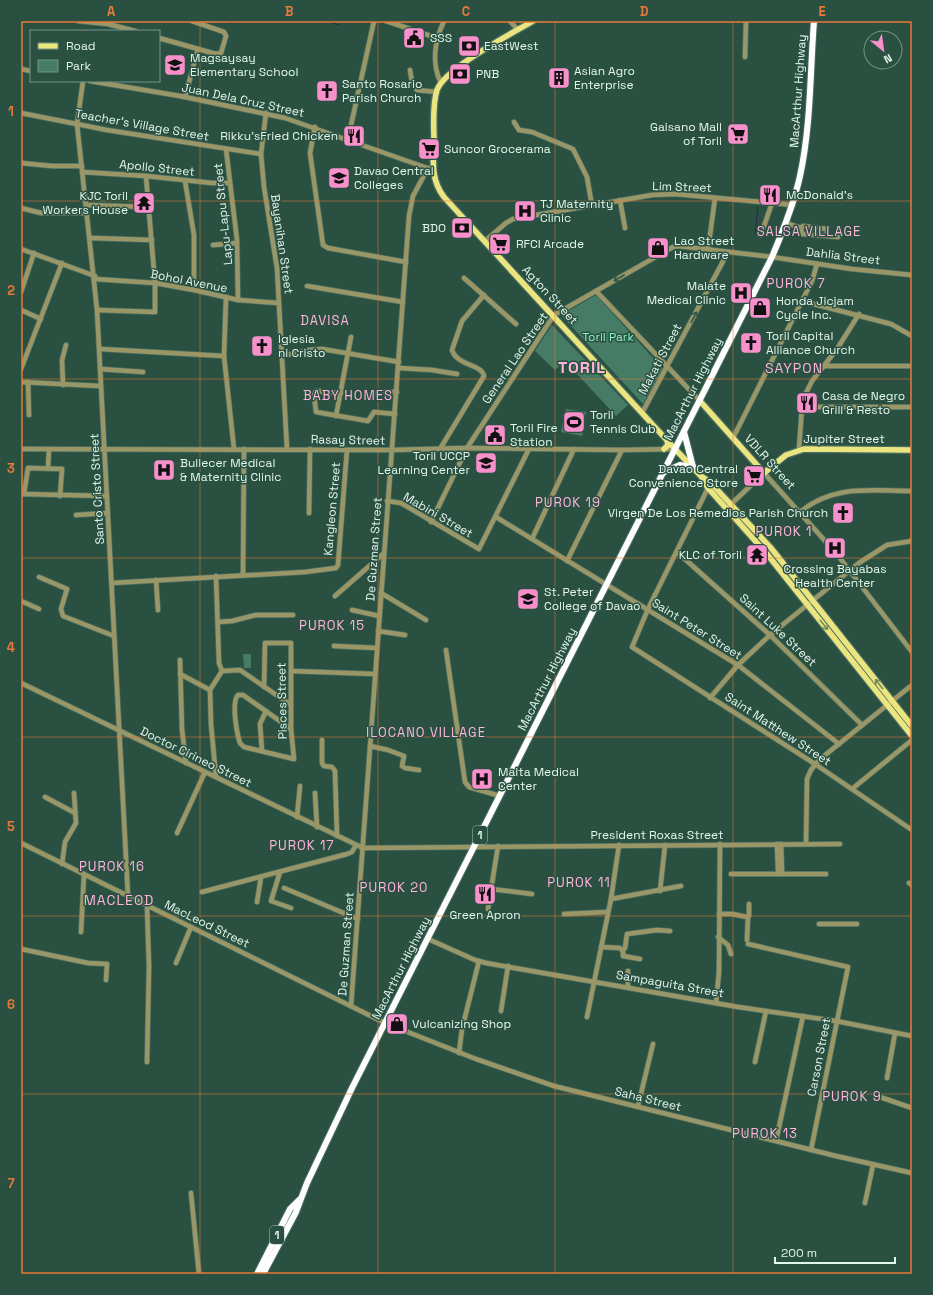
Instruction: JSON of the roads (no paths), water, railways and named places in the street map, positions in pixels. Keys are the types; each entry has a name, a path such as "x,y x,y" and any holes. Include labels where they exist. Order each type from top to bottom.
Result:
{"highway":[{"name":"MacArthur Highway","path":"263,1274 296,1212 300,1198 329,1136 385,1023 772,257 793,205 800,177 805,144 814,21"},
{"path":"663,473 680,465 693,467 684,432"},
{"name":"MacArthur Highway","path":"257,1274 290,1209 300,1198"}],"main road":[{"path":"437,92 441,83 452,71 533,21"},
{"name":"Agton Street","path":"437,92 430,169 441,193 729,506"},
{"name":"VDLR Street","path":"700,401 764,473"},
{"path":"664,449 668,446 667,440"},
{"name":"Jupiter Street","path":"764,473 779,459 799,450 912,450"},
{"path":"729,506 771,548 813,600 890,703 912,736"},
{"path":"729,506 807,604 890,703 912,726"}],"street":[{"path":"78,21 109,22 131,30"},
{"path":"160,38 219,54 222,51 226,36 223,30 192,21"},
{"path":"348,139 374,21"},
{"path":"386,21 437,38"},
{"path":"441,83 437,73 435,61 437,38 444,21"},
{"path":"510,21 518,30"},
{"path":"745,57 746,21"},
{"path":"185,97 198,49"},
{"path":"410,70 412,82 417,90 437,92"},
{"name":"Santo Cristo Street","path":"83,82 76,124 95,277 100,349 100,386 105,449 128,896"},
{"name":"Juan Dela Cruz Street","path":"96,82 185,97 266,113 315,127 430,169"},
{"name":"Teacher's Village Street","path":"21,113 76,124 261,154"},
{"name":"Bayanihan Street","path":"266,113 261,154 264,187 277,268 287,449"},
{"path":"514,122 519,130 532,132 573,149 587,177 592,206"},
{"path":"315,127 310,153 324,246 406,262"},
{"name":"Lapu-Lapu Street","path":"226,149 237,242 238,300"},
{"path":"21,163 52,166 82,166"},
{"name":"De Guzman Street","path":"351,1006 387,501 399,368 411,203 415,190 430,169"},
{"name":"Apollo Street","path":"82,172 146,176 185,181 230,183"},
{"path":"97,310 155,312 155,283 146,176"},
{"path":"185,181 194,235 194,290"},
{"name":"Lim Street","path":"485,242 506,223 513,220 652,195 672,194 793,205"},
{"path":"708,250 714,198"},
{"path":"620,200 625,228"},
{"path":"761,235 772,203"},
{"path":"86,205 148,207"},
{"path":"21,208 41,213 87,213"},
{"path":"786,223 801,228 803,226 827,229 827,236 838,237"},
{"path":"90,238 152,240"},
{"path":"213,245 237,242"},
{"name":"General Lao Street","path":"431,522 467,448 554,316 676,246 772,257"},
{"name":"Bohol Avenue","path":"21,249 62,263 95,277 155,283 238,300 279,303"},
{"name":"Makati Street","path":"642,413 728,252"},
{"path":"21,292 34,253"},
{"name":"Dahlia Street","path":"772,257 817,264 912,275"},
{"path":"21,369 23,357 42,319 62,263"},
{"path":"733,438 802,301 817,264"},
{"path":"464,278 516,324"},
{"path":"307,286 403,302"},
{"path":"596,291 700,401"},
{"path":"440,449 484,376 480,370 458,359 452,350 462,321 484,295"},
{"path":"226,297 224,356 234,449"},
{"path":"802,301 859,314 900,327 912,336"},
{"path":"21,310 42,319"},
{"path":"799,450 802,407 809,386 837,349 859,314"},
{"path":"336,416 351,337"},
{"path":"63,385 62,360 66,345"},
{"path":"100,349 224,356"},
{"path":"282,356 309,350 322,349 399,362"},
{"path":"824,366 912,366"},
{"path":"399,368 432,370 457,374"},
{"path":"100,369 143,372"},
{"path":"21,382 100,386"},
{"path":"28,382 28,415"},
{"path":"341,393 318,390 314,393 316,412 368,421 374,412 395,414"},
{"path":"367,398 378,392 397,392"},
{"path":"802,407 912,408"},
{"name":"Rasay Street","path":"21,449 675,449"},
{"path":"48,468 49,449"},
{"path":"112,583 243,574 244,449"},
{"path":"309,513 310,449"},
{"path":"496,517 529,449"},
{"path":"532,539 574,449"},
{"name":"Kangleon Street","path":"243,574 305,572 336,568 338,565 347,450"},
{"path":"567,561 622,450"},
{"path":"60,496 62,469 28,468 23,494 60,496 107,496"},
{"name":"Jupiter Street","path":"729,506 764,473"},
{"name":"VDLR Street","path":"764,473 836,553 912,652"},
{"path":"648,609 710,485"},
{"path":"800,512 818,499 836,492 912,491"},
{"name":"Mabini Street","path":"387,501 401,503 479,549 496,517"},
{"path":"76,515 108,513"},
{"name":"Saint Peter Street","path":"496,517 648,609 738,666 839,744"},
{"path":"710,698 738,666 770,635 849,571 881,548 893,543 912,541"},
{"name":"Saint Luke Street","path":"677,552 770,635 862,725"},
{"path":"335,596 384,554"},
{"path":"216,576 219,663 222,671"},
{"path":"39,577 67,589 60,611 63,616 114,636"},
{"path":"156,580 158,610"},
{"path":"381,593 426,620"},
{"path":"21,601 40,609"},
{"name":"Saint Matthew Street","path":"648,609 632,647 815,764 912,830"},
{"path":"352,610 379,616"},
{"path":"218,622 232,621 256,615 293,615"},
{"path":"378,631 405,635"},
{"name":"Pisces Street","path":"262,751 294,759 291,729 291,643 265,643 264,687"},
{"path":"334,646 377,648"},
{"path":"446,650 465,782 469,787 500,796"},
{"path":"180,660 186,763"},
{"path":"222,671 238,669 291,705"},
{"path":"216,777 210,724 210,690 222,671"},
{"path":"291,671 375,674"},
{"path":"180,674 210,690"},
{"name":"Doctor Cirineo Street","path":"21,683 363,848"},
{"path":"806,844 807,779 815,764 912,685"},
{"path":"266,711 260,724 262,751 241,745 235,715 236,697 243,695 266,711 291,729"},
{"path":"322,740 322,763 324,766 332,767 335,771 337,836"},
{"path":"852,789 912,740"},
{"path":"370,746 388,750 404,756 402,766 418,770"},
{"path":"177,832 205,772"},
{"path":"297,817 300,786"},
{"path":"62,864 66,842 76,825 74,793"},
{"path":"315,794 317,827"},
{"path":"45,797 75,813"},
{"name":"MacLeod Street","path":"21,843 385,1023"},
{"path":"660,891 666,844"},
{"name":"President Roxas Street","path":"363,848 666,844 840,844"},
{"path":"716,1003 719,982 718,937 720,844"},
{"path":"779,844 780,874"},
{"path":"202,892 347,854 352,852 356,845"},
{"path":"587,1017 596,981 619,845"},
{"path":"488,909 498,846"},
{"path":"280,872 271,901 290,908"},
{"path":"81,932 84,874"},
{"path":"731,874 826,874"},
{"path":"257,902 261,877"},
{"path":"611,899 681,886"},
{"path":"284,888 358,919"},
{"path":"491,889 532,894"},
{"path":"719,914 748,917 749,904"},
{"path":"147,906 150,966 147,1062"},
{"path":"564,914 608,912"},
{"name":"Carson Street","path":"748,917 748,942 848,967 810,1150"},
{"path":"819,924 857,924"},
{"path":"176,963 191,927"},
{"path":"640,959 623,956 622,950 625,948 627,934 657,930 670,931"},
{"path":"718,937 728,945 731,954"},
{"name":"Sampaguita Street","path":"428,939 479,961 628,986 716,1003 836,1021 912,1036"},
{"path":"601,947 622,950"},
{"path":"21,949 88,963 107,964 106,980"},
{"path":"459,1053 462,1030 479,961"},
{"path":"501,1011 508,966"},
{"path":"628,971 628,986"},
{"path":"755,1062 766,1011"},
{"path":"776,1141 803,1016"},
{"name":"Saha Street","path":"385,1023 459,1053 540,1082 810,1150 912,1173"},
{"path":"887,1078 895,1032"},
{"path":"638,1106 653,1044"},
{"path":"880,1097 912,1108"},
{"path":"865,1203 873,1165"},
{"path":"191,1193 199,1274"}],"waterway":[{"path":"226,21 230,23 239,21"},
{"path":"327,21 339,25"},
{"path":"755,234 758,206"}],"place":[{"name":"SSS","path":"414,38"},
{"name":"EastWest","path":"469,46"},
{"name":"Magsaysay Elementary School","path":"175,65"},
{"name":"PNB","path":"460,74"},
{"name":"Asian Agro Enterprise","path":"559,78"},
{"name":"Santo Rosario Parish Church","path":"327,91"},
{"name":"Gaisano Mall of Toril","path":"738,134"},
{"name":"Rikku'sFried Chicken","path":"354,136"},
{"name":"Suncor Grocerama","path":"429,149"},
{"name":"Davao Central Colleges","path":"339,178"},
{"name":"McDonald's","path":"770,195"},
{"name":"KJC Toril Workers House","path":"144,203"},
{"name":"TJ Maternity Clinic","path":"525,211"},
{"name":"BDO","path":"462,228"},
{"name":"RFCI Arcade","path":"500,244"},
{"name":"Lao Street Hardware","path":"658,248"},
{"name":"Malate Medical Clinic","path":"741,293"},
{"name":"Honda Jicjam Cycle Inc.","path":"760,308"},
{"name":"Toril Capital Alliance Church","path":"751,343"},
{"name":"Iglesia ni Cristo","path":"262,346"},
{"name":"Casa de Negro Grill & Resto","path":"807,403"},
{"name":"Toril Tennis Club","path":"574,422"},
{"name":"Toril Fire Station","path":"495,435"},
{"name":"Toril UCCP Learning Center","path":"486,463"},
{"name":"Bullecer Medical & Maternity Clinic","path":"164,470"},
{"name":"Davao Central Convenience Store","path":"754,476"},
{"name":"Virgen De Los Remedios Parish Church","path":"843,513"},
{"name":"Crossing Bayabas Health Center","path":"835,548"},
{"name":"KLC of Toril","path":"757,555"},
{"name":"St. Peter College of Davao","path":"528,599"},
{"name":"Malta Medical Center","path":"482,779"},
{"name":"Green Apron","path":"485,894"},
{"name":"Vulcanizing Shop","path":"397,1024"}],"district":[{"name":"SALSA VILLAGE","path":"809,231"},
{"name":"PUROK 7","path":"796,283"},
{"name":"DAVISA","path":"325,320"},
{"name":"TORIL","path":"582,367"},
{"name":"SAYPON","path":"794,368"},
{"name":"BABY HOMES","path":"348,395"},
{"name":"PUROK 19","path":"568,502"},
{"name":"PUROK 1","path":"784,531"},
{"name":"PUROK 15","path":"332,625"},
{"name":"ILOCANO VILLAGE","path":"426,732"},
{"name":"PUROK 17","path":"302,845"},
{"name":"PUROK 16","path":"112,866"},
{"name":"PUROK 11","path":"579,882"},
{"name":"PUROK 20","path":"394,887"},
{"name":"MACLEOD","path":"119,900"},
{"name":"PUROK 9","path":"852,1096"},
{"name":"PUROK 13","path":"765,1133"}],"park label":[{"name":"Toril Park","path":"608,337"}]}
